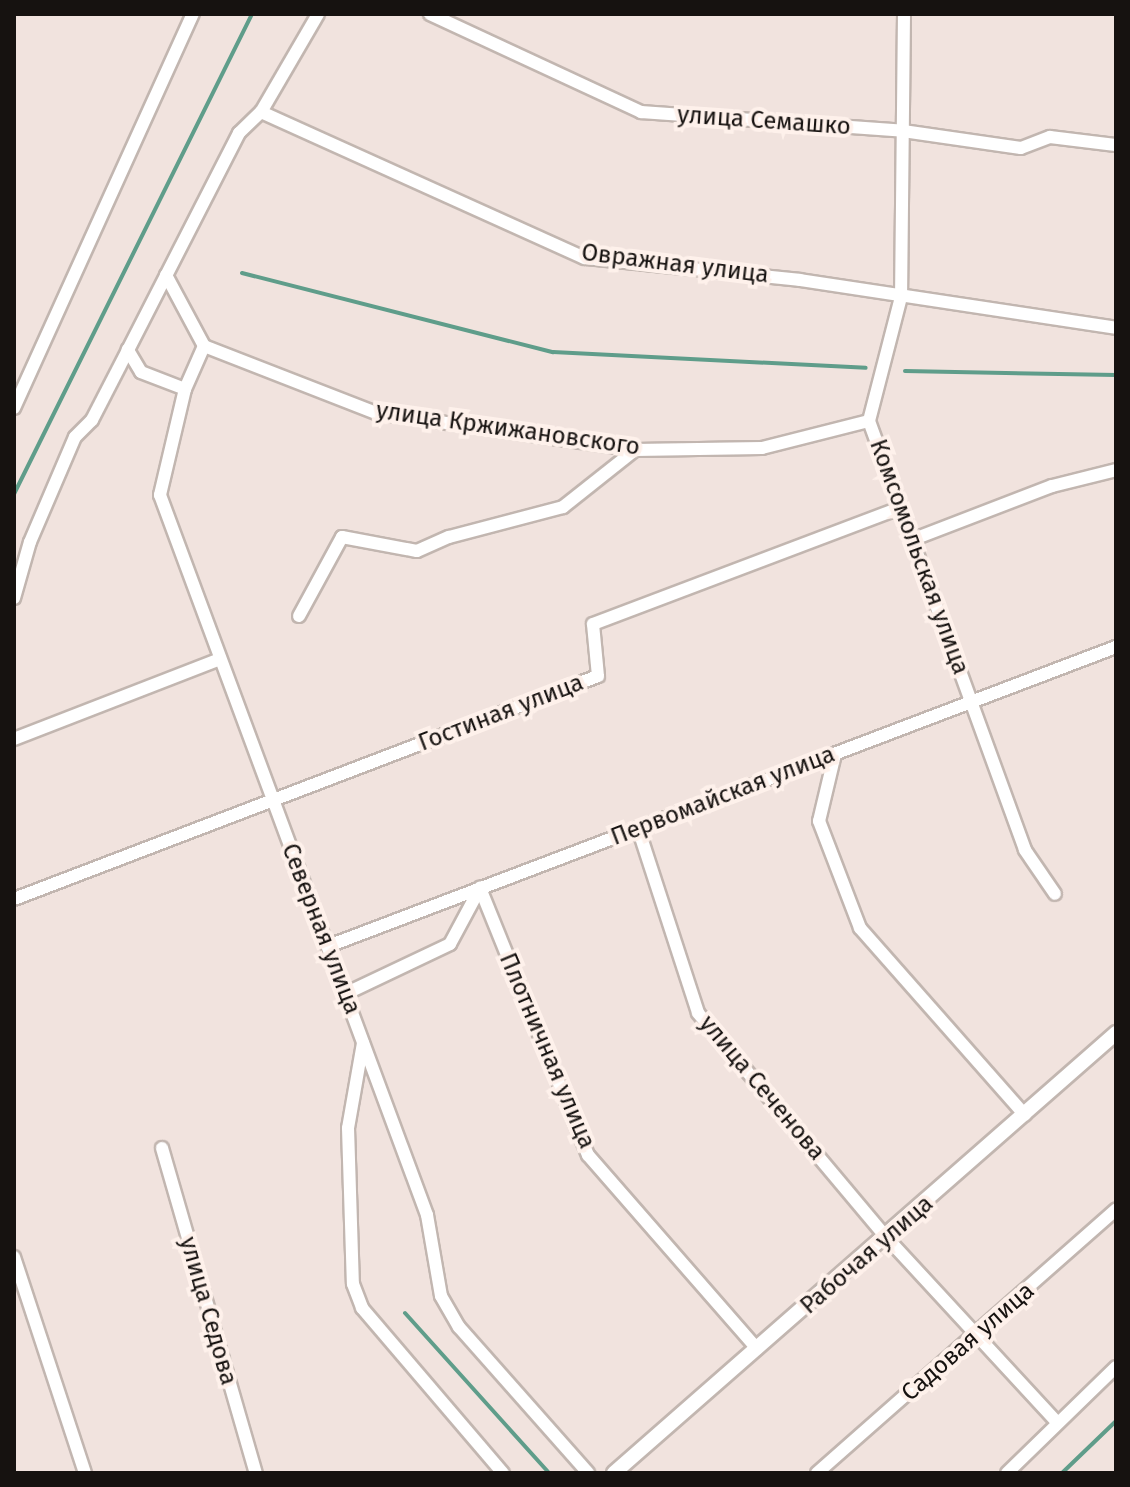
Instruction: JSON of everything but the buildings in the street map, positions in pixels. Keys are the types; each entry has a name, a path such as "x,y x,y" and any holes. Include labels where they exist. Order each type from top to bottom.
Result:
{"street":[{"path":"14,408 193,14"},
{"path":"14,598 30,542 75,437 92,420 239,133 261,112 318,14"},
{"name":"улица Семашко","path":"430,14 641,112 903,131 1021,148 1050,137 1116,145"},
{"name":"Комсомольская улица","path":"904,14 901,297 869,421 1025,850 1055,894"},
{"name":"Овражная улица","path":"261,112 585,258 800,280 1116,328"},
{"path":"166,275 204,346"},
{"name":"Северная улица","path":"204,346 185,389 160,495 271,800 331,945 427,1215 441,1296 459,1327 588,1473"},
{"name":"улица Кржижановского","path":"204,346 376,413 635,450 762,448 869,421"},
{"path":"128,350 141,372 185,389"},
{"path":"299,616 342,537 417,551 449,537 563,507 635,450"},
{"path":"914,539 1052,486 1116,470"},
{"name":"Гостиная улица","path":"271,800 598,676 593,624 902,507"},
{"name":"Первомайская улица","path":"331,945 1116,647"},
{"path":"14,739 220,659"},
{"path":"835,754 819,821 860,928 1025,1115"},
{"path":"14,899 271,800"},
{"name":"улица Сеченова","path":"638,828 698,1013 887,1238 1056,1421"},
{"path":"347,993 450,944 480,888"},
{"name":"Плотничная улица","path":"480,888 588,1155 757,1349"},
{"name":"Рабочая улица","path":"614,1473 887,1238 1116,1033"},
{"path":"364,1040 348,1128 353,1284 362,1308 503,1473"},
{"name":"улица Седова","path":"162,1148 256,1473"},
{"name":"Садовая улица","path":"817,1473 977,1336 1116,1209"},
{"path":"14,1257 85,1473"},
{"path":"1007,1473 1056,1421 1116,1367"}],"waterway":[{"path":"14,494 252,14"},
{"path":"242,273 553,352 866,368"},
{"path":"905,371 1116,375"},
{"path":"405,1313 549,1473"},
{"path":"1062,1473 1116,1421"}]}
